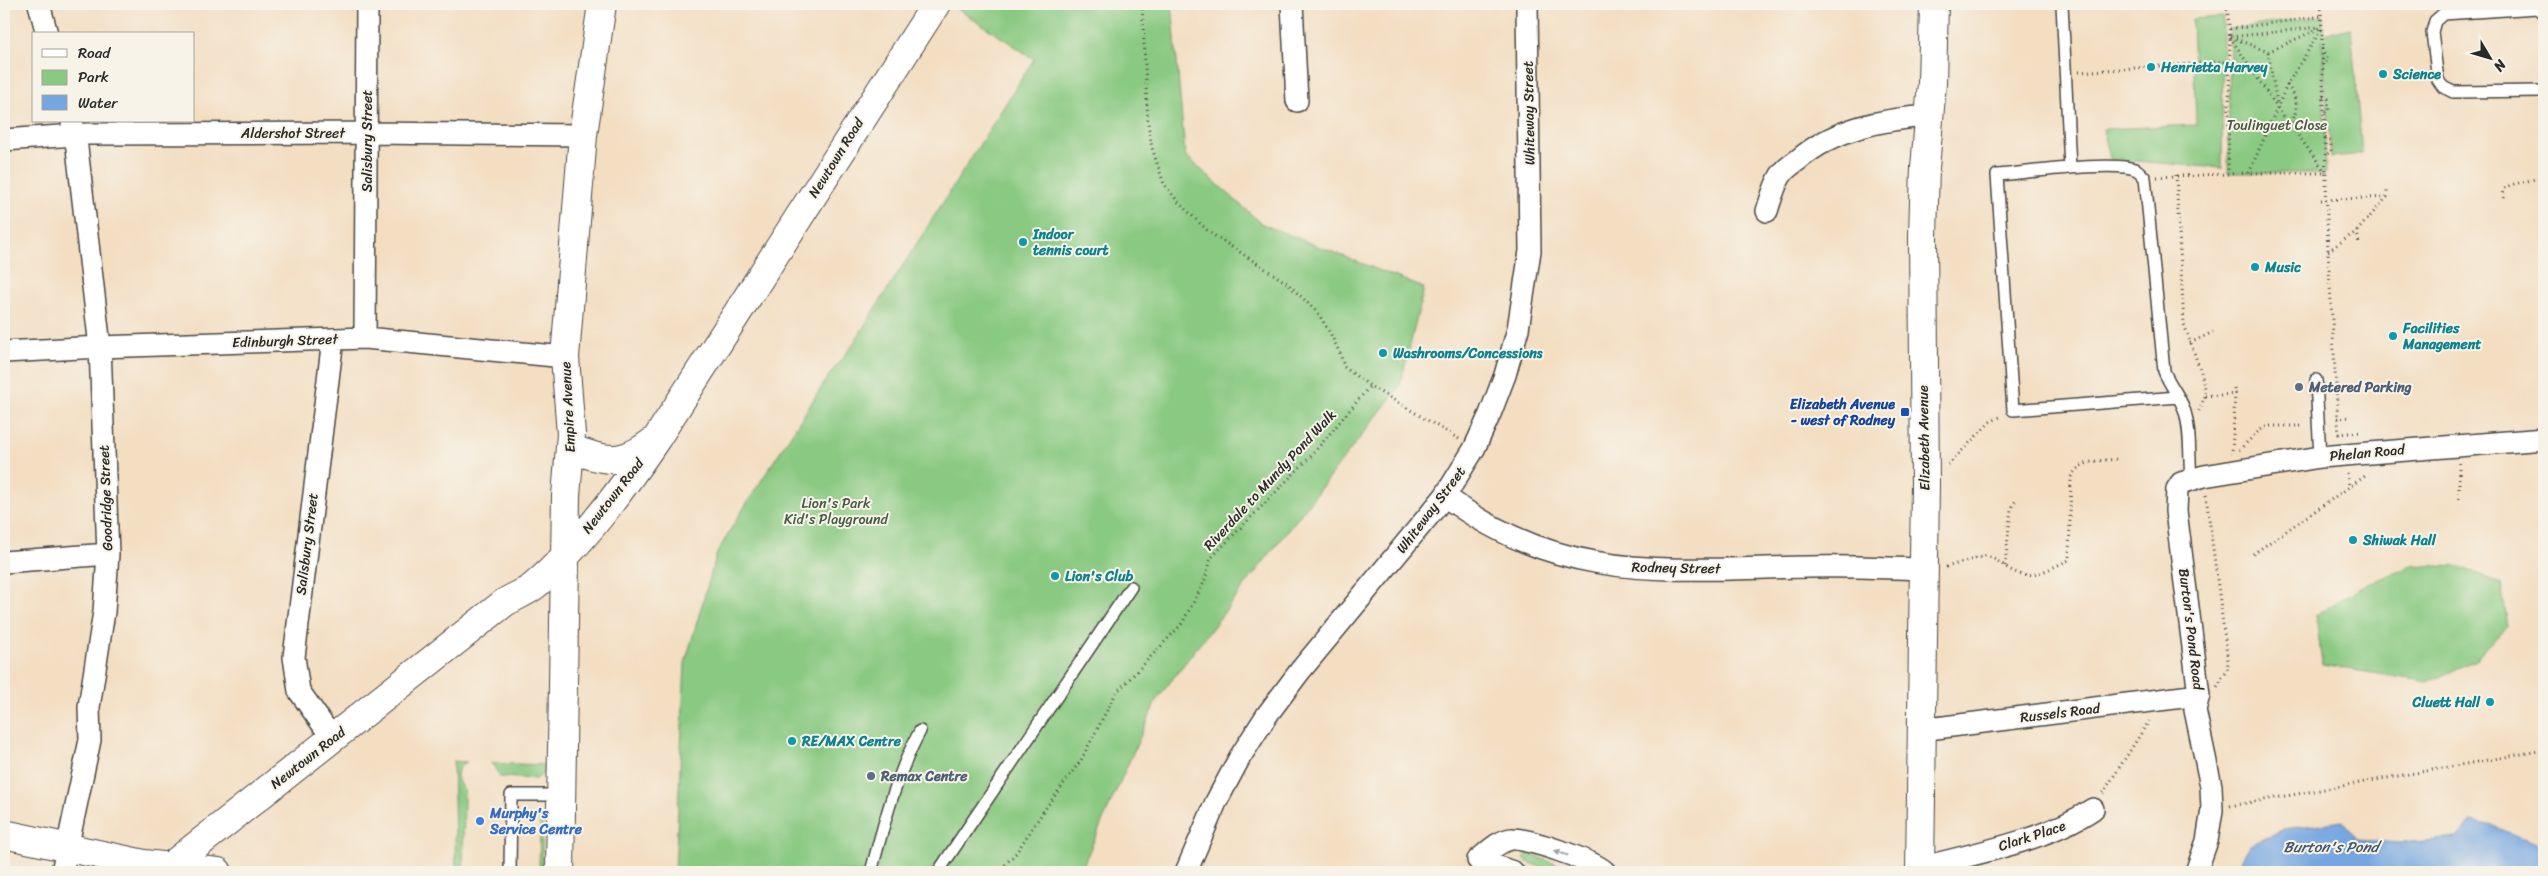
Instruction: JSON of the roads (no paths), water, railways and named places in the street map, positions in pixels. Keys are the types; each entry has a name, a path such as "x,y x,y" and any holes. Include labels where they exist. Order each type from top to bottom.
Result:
{"street":[{"path":"39,4 46,32"},
{"name":"Salisbury Street","path":"365,338 367,4"},
{"name":"Empire Avenue","path":"560,872 564,554 567,480 572,449 565,357 583,135 602,4"},
{"name":"Newtown Road","path":"167,870 504,603 531,588 564,554 631,477 936,4"},
{"path":"1292,4 1296,101"},
{"name":"Whiteway Street","path":"1186,872 1216,802 1240,757 1267,715 1300,671 1445,496 1465,466 1490,414 1511,355 1523,306 1530,252 1527,4"},
{"name":"Elizabeth Avenue","path":"1920,870 1920,730 1931,568 1923,227 1924,168 1930,116 1934,4"},
{"path":"1767,211 1782,173 1805,153 1832,137 1866,125 1894,119 1930,116"},
{"name":"Aldershot Street","path":"4,140 74,128 583,135"},
{"name":"Goodridge Street","path":"65,860 90,740 88,707 104,612 108,554 100,347 74,128"},
{"name":"Edinburgh Street","path":"4,352 365,338 565,357"},
{"name":"Salisbury Street","path":"333,340 294,657 300,691 333,739"},
{"path":"572,449 608,459 621,459 634,456 657,438"},
{"name":"Phelan Road","path":"2191,479 2320,457 2544,439"},
{"name":"Burton's Pond Road","path":"2191,479 2181,483 2176,489 2175,498 2200,696 2195,710 2211,786 2212,810 2207,841 2196,872"},
{"name":"Rodney Street","path":"1445,496 1492,526 1528,543 1557,554 1598,564 1650,570 1810,567 1931,568"},
{"path":"4,562 108,554"},
{"name":"Russels Road","path":"1920,730 2200,696"},
{"name":"Clark Place","path":"1920,870 2072,823 2093,809"},
{"path":"4,834 65,860 167,870 218,872"},
{"path":"1472,866 1497,844 1511,839 1528,841 1592,863 1605,872"},
{"path":"1472,866 1513,872"}],"lane":[{"path":"2062,4 2070,168"},
{"path":"2544,14 2537,8 2443,14 2435,20 2432,32 2438,80 2443,87 2453,92 2544,91"},
{"path":"2178,397 2013,410 1997,175 2070,168 2124,167 2138,170 2145,178 2164,371 2178,397 2185,411 2191,479"},
{"path":"2316,380 2320,457"},
{"path":"938,872 1131,587"},
{"path":"870,872 893,792 908,753 920,731"},
{"path":"510,872 511,795 562,796"}],"water":[{"name":"Burton's Pond","path":"2343,821 2358,840 2401,843 2457,838 2471,821 2493,826 2544,846 2544,872 2234,872 2250,845 2284,829"}],"place":[{"name":"Henrietta Harvey","path":"2151,67"},
{"name":"Science","path":"2383,74"},
{"name":"Indoor tennis court","path":"1023,242"},
{"name":"Music","path":"2255,267"},
{"name":"Facilities Management","path":"2393,336"},
{"name":"Washrooms/Concessions","path":"1383,353"},
{"name":"Metered Parking","path":"2299,387"},
{"name":"Elizabeth Avenue - west of Rodney","path":"1905,412"},
{"name":"Shiwak Hall","path":"2353,540"},
{"name":"Lion's Club","path":"1055,576"},
{"name":"Cluett Hall","path":"2490,702"},
{"name":"RE/MAX Centre","path":"792,741"},
{"name":"Remax Centre","path":"871,776"},
{"name":"Murphy's Service Centre","path":"480,821"}],"park label":[{"name":"Toulinguet Close","path":"2277,125"},
{"name":"Lion's Park Kid's Playground","path":"836,512"}]}
